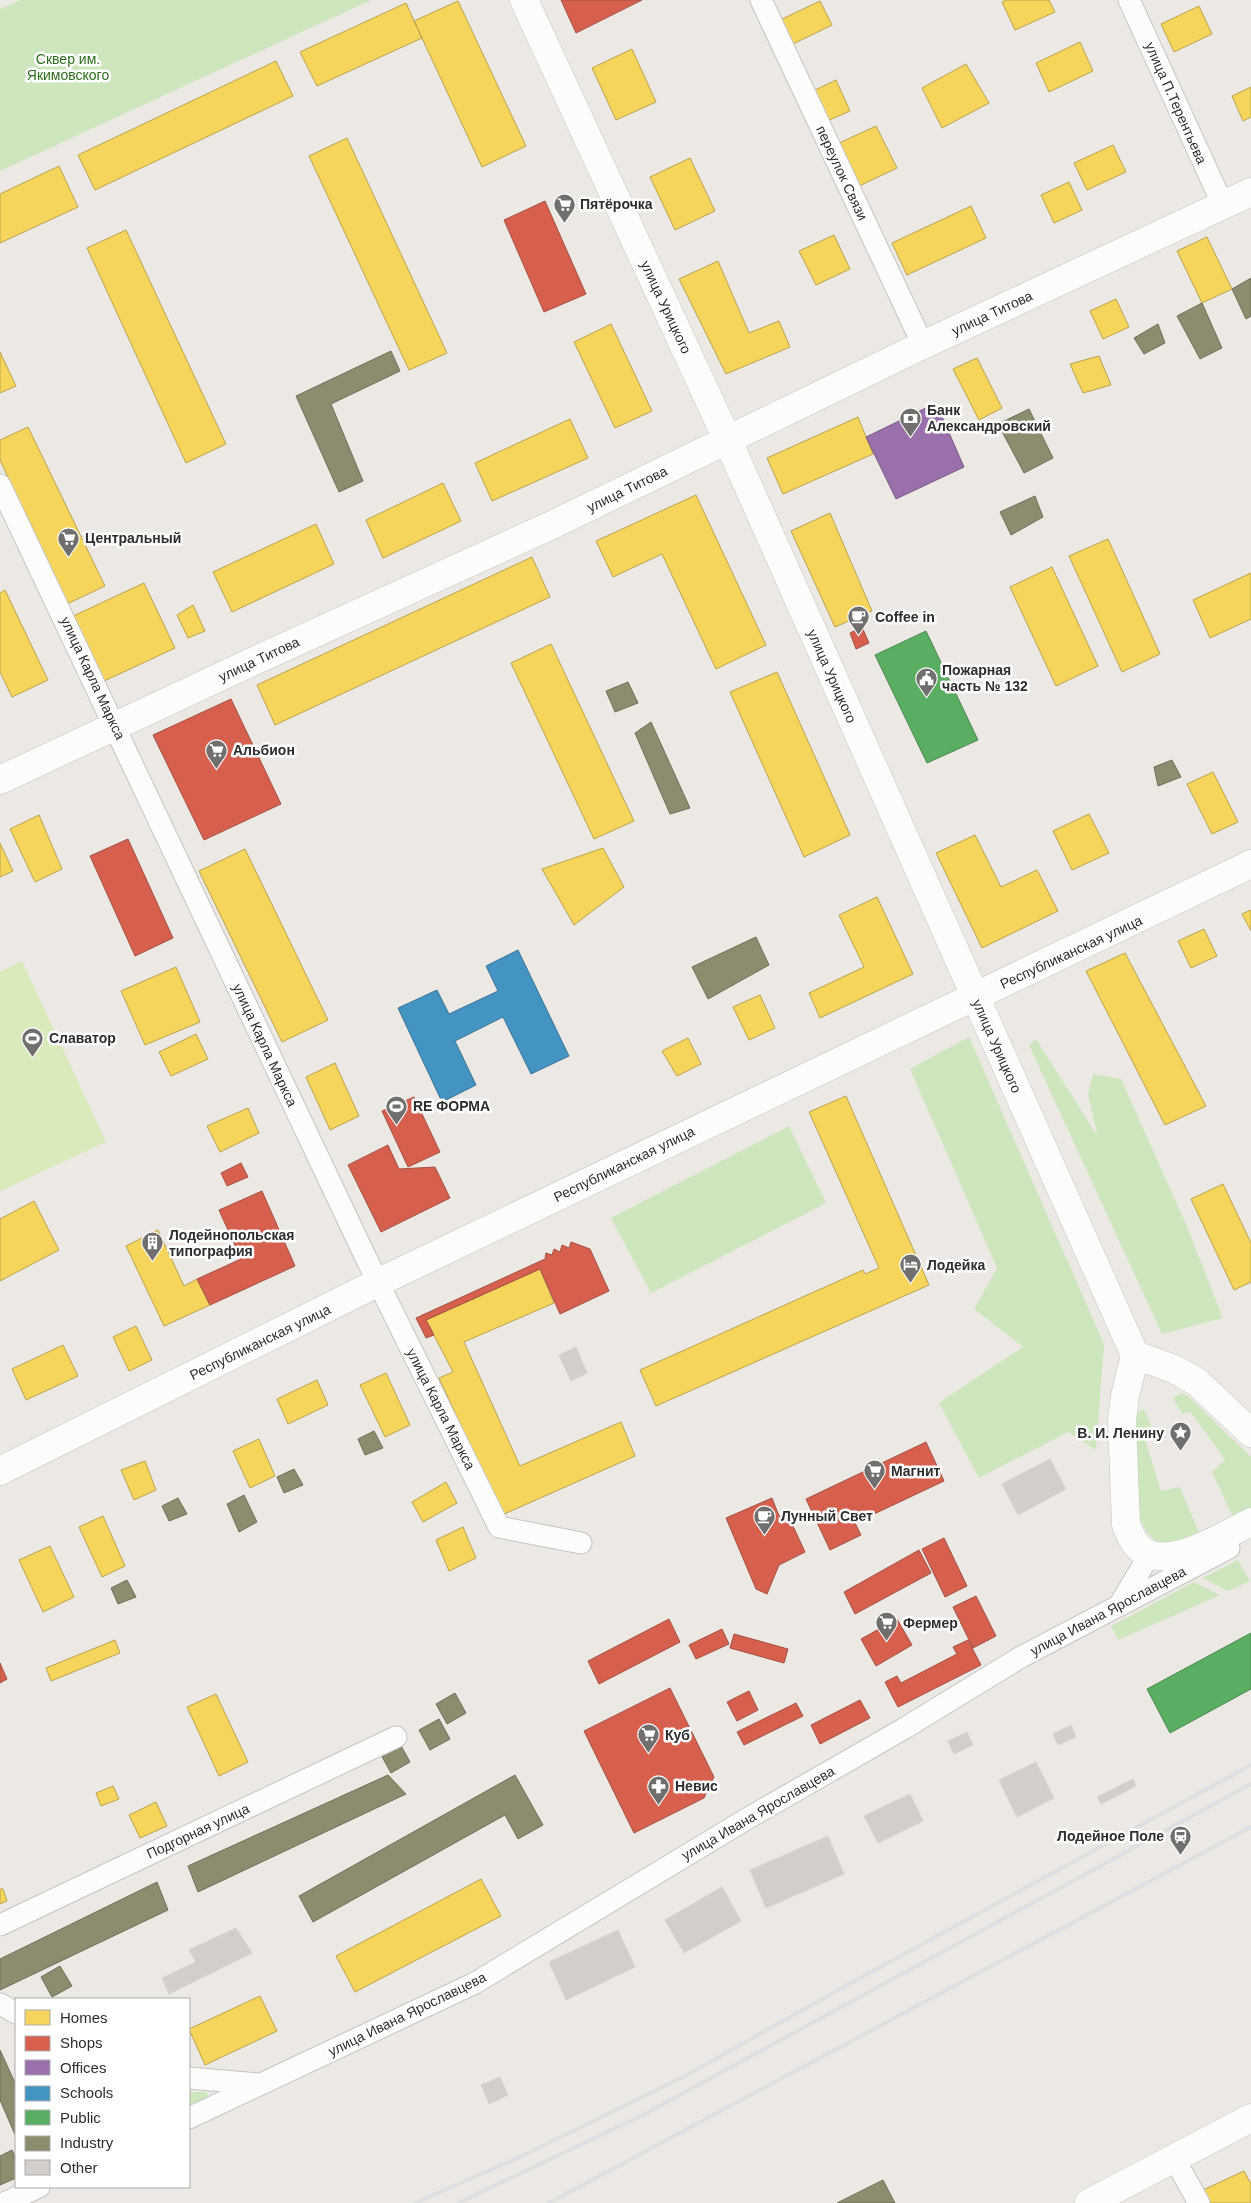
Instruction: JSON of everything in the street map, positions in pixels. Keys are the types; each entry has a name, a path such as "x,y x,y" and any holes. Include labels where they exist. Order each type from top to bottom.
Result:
{"street":[{"name":"улица Урицкого","path":"524,0 728,441 1135,1354"},
{"name":"переулок Связи","path":"761,0 923,345"},
{"name":"улица П.Терентьева","path":"1129,0 1223,205"},
{"name":"улица Титова","path":"0,780 554,524 923,345 1251,192"},
{"name":"улица Карла Маркса","path":"0,485 366,1258 499,1527 580,1543"},
{"name":"Республиканская улица","path":"0,1471 379,1282 1251,864"},
{"path":"1251,1433 1197,1382 1174,1369 1135,1354 1125,1396 1122,1420 1126,1525 1131,1538 1142,1550 1150,1554 1168,1556 1191,1552 1251,1522"},
{"name":"улица Ивана Ярославцева","path":"190,2118 475,1983 750,1817 905,1728 1021,1657 1251,1536"},
{"path":"1120,1604 1150,1554"},
{"name":"Подгорная улица","path":"0,1925 396,1737"},
{"path":"0,2004 15,2012"},
{"path":"190,2078 262,2084"},
{"path":"1089,2203 1251,2118"},
{"path":"1174,2158 1199,2203"},
{"path":"4,2203 37,2188"}],"green space":[{"name":"Сквер им. Якимовского","path":"21,0 371,0 0,171 0,9"},
{"name":"Славатор","path":"22,961 106,1142 0,1191 0,972"},
{"path":"969,1037 1104,1344 1096,1450 1068,1432 979,1478 939,1403 1023,1347 974,1309 997,1268 910,1069"},
{"path":"1036,1039 1098,1137 1088,1095 1093,1074 1121,1079 1185,1222 1223,1318 1162,1334 1029,1045"},
{"path":"789,1126 826,1203 651,1293 611,1218"},
{"path":"1182,1393 1189,1397 1251,1457 1251,1513 1235,1521 1212,1472 1225,1460 1191,1412 1182,1414 1173,1398"},
{"path":"1144,1409 1151,1425 1143,1433 1161,1491 1180,1487 1200,1535 1165,1546 1146,1531 1138,1508 1133,1414"},
{"path":"1238,1560 1250,1581 1228,1591 1203,1578"},
{"path":"1194,1582 1220,1595 1118,1640 1111,1626"},
{"path":"190,2092 207,2092 208,2107 190,2115"}],"building: Homes":[{"path":"1006,0 1049,0 1055,12 1015,30 1002,2"},
{"path":"458,1 526,146 482,167 414,21"},
{"path":"820,1 832,25 791,45 780,20"},
{"path":"406,3 422,38 317,86 300,52"},
{"path":"1199,6 1212,34 1174,52 1161,24"},
{"path":"1080,42 1093,71 1049,92 1036,63"},
{"path":"632,49 656,102 616,120 592,68"},
{"path":"276,61 293,96 95,190 78,155"},
{"path":"966,64 989,103 942,128 922,88"},
{"path":"836,80 850,111 825,122 811,92"},
{"path":"1251,87 1251,117 1243,121 1232,96"},
{"path":"876,126 897,168 855,188 837,144"},
{"path":"347,138 447,353 409,370 309,156"},
{"path":"1113,145 1126,172 1087,190 1074,163"},
{"path":"690,158 715,211 675,230 650,177"},
{"path":"59,166 78,207 0,243 0,194"},
{"path":"1069,182 1082,210 1054,223 1041,195"},
{"path":"971,206 986,238 907,275 892,243"},
{"path":"126,230 226,444 186,463 87,248"},
{"path":"834,235 850,269 816,285 799,251"},
{"path":"1207,237 1232,289 1202,303 1177,251"},
{"path":"718,261 749,333 779,321 790,347 726,374 679,279"},
{"path":"1116,299 1129,327 1103,339 1090,311"},
{"path":"611,324 652,411 615,428 574,342"},
{"path":"0,352 16,386 0,393"},
{"path":"1099,356 1111,385 1083,393 1070,364"},
{"path":"977,358 1002,408 979,420 953,369"},
{"path":"858,417 873,454 783,494 767,458"},
{"path":"570,419 588,458 492,501 475,463"},
{"path":"28,427 105,586 67,604 0,460 0,440"},
{"path":"443,483 461,521 383,558 366,520"},
{"path":"696,495 766,645 716,669 662,554 613,577 596,541"},
{"path":"830,513 872,611 835,627 791,531"},
{"path":"316,524 334,564 232,612 213,572"},
{"path":"1108,539 1160,654 1122,672 1069,556"},
{"path":"532,557 550,597 275,725 257,685"},
{"path":"1052,567 1098,666 1056,686 1010,587"},
{"path":"1251,573 1251,619 1210,638 1193,600"},
{"path":"144,583 175,648 100,683 69,618"},
{"path":"5,590 48,680 12,697 0,672 0,593"},
{"path":"193,605 205,631 188,638 177,615"},
{"path":"551,644 634,821 594,839 511,663"},
{"path":"777,672 850,835 804,857 730,692"},
{"path":"1213,772 1238,822 1212,834 1187,784"},
{"path":"1089,814 1109,853 1072,870 1053,831"},
{"path":"39,815 62,869 35,882 10,829"},
{"path":"975,835 1001,887 1037,870 1058,911 982,948 936,853"},
{"path":"0,843 13,871 0,877"},
{"path":"603,848 624,887 574,925 542,869"},
{"path":"245,849 328,1020 282,1042 199,871"},
{"path":"877,897 913,974 820,1018 809,993 864,967 839,915"},
{"path":"1251,910 1251,931 1242,914"},
{"path":"1204,929 1217,956 1191,968 1178,941"},
{"path":"1125,953 1206,1106 1165,1125 1086,971"},
{"path":"176,967 200,1022 145,1045 121,991"},
{"path":"760,995 775,1028 749,1040 733,1007"},
{"path":"196,1034 208,1059 171,1076 159,1052"},
{"path":"688,1038 701,1064 677,1076 662,1051"},
{"path":"335,1063 359,1116 330,1130 306,1077"},
{"path":"846,1096 929,1285 656,1406 640,1370 863,1270 865,1274 879,1268 809,1112"},
{"path":"248,1108 259,1133 220,1152 207,1126"},
{"path":"1223,1184 1251,1243 1251,1282 1234,1290 1191,1199"},
{"path":"34,1201 59,1250 0,1281 0,1219"},
{"name":"Лодейнопольская типография","path":"158,1230 184,1286 197,1279 210,1305 164,1326 126,1246"},
{"path":"540,1269 554,1303 464,1342 520,1466 621,1422 635,1456 502,1515 439,1378 453,1372 426,1320"},
{"path":"136,1326 152,1360 129,1371 113,1337"},
{"path":"63,1345 78,1376 26,1400 12,1369"},
{"path":"386,1373 410,1425 385,1437 360,1385"},
{"path":"317,1380 328,1405 288,1424 277,1399"},
{"path":"259,1439 275,1476 250,1488 233,1451"},
{"path":"145,1461 156,1490 134,1500 121,1470"},
{"path":"446,1482 457,1503 423,1522 412,1502"},
{"path":"103,1516 125,1566 102,1577 79,1527"},
{"path":"463,1527 476,1558 449,1571 436,1540"},
{"path":"50,1546 74,1597 43,1612 19,1560"},
{"path":"115,1640 120,1653 51,1681 46,1668"},
{"path":"216,1694 248,1762 219,1776 187,1707"},
{"path":"113,1786 119,1799 101,1806 96,1793"},
{"path":"156,1802 167,1826 140,1838 129,1815"},
{"path":"481,1879 501,1916 355,1992 336,1956"},
{"path":"0,1889 3,1889 7,1901 0,1904"},
{"path":"260,1996 277,2031 205,2065 190,2029"},
{"path":"1244,2171 1251,2184 1251,2203 1210,2203 1203,2190"}],"building: Shops":[{"path":"561,0 642,0 576,33"},
{"path":"545,201 586,294 544,312 504,220"},
{"name":"Coffee in","path":"862,627 869,643 856,649 850,633"},
{"name":"Альбион","path":"231,699 281,804 204,840 153,735"},
{"path":"128,839 173,938 135,956 90,856"},
{"path":"414,1097 440,1152 408,1167 382,1111"},
{"path":"388,1145 399,1169 435,1167 450,1198 381,1232 348,1165"},
{"path":"241,1163 248,1177 227,1186 221,1173"},
{"path":"262,1191 295,1266 210,1305 197,1279 241,1259 219,1210"},
{"path":"571,1242 590,1249 609,1291 560,1314 540,1269 426,1320 434,1335 426,1338 416,1318 545,1259 546,1253 552,1255 554,1249 560,1252 562,1245 569,1248"},
{"name":"Магнит","path":"926,1442 944,1481 855,1523 861,1535 830,1550 806,1499"},
{"name":"Лунный Свет","path":"772,1498 779,1516 787,1513 805,1552 779,1565 767,1594 756,1589 726,1518"},
{"path":"944,1538 967,1586 945,1597 922,1549"},
{"path":"919,1550 931,1573 855,1614 844,1592"},
{"path":"976,1596 996,1636 973,1648 953,1607"},
{"path":"669,1619 680,1642 599,1684 588,1661"},
{"name":"Фермер","path":"897,1619 912,1645 876,1666 861,1639"},
{"path":"722,1629 729,1644 696,1659 689,1645"},
{"path":"734,1634 788,1649 784,1663 730,1648"},
{"path":"968,1640 981,1665 898,1707 885,1682 897,1676 901,1683 957,1654 953,1647"},
{"path":"0,1663 7,1679 0,1683"},
{"name":"Куб","path":"670,1688 714,1777 704,1798 634,1833 584,1731"},
{"path":"749,1691 758,1710 737,1721 727,1702"},
{"path":"860,1700 870,1718 820,1744 811,1725"},
{"path":"796,1703 803,1716 744,1745 737,1732"}],"building: Offices":[{"path":"936,403 964,467 896,499 866,437"}],"building: Schools":[{"path":"518,950 569,1056 531,1074 503,1017 455,1041 476,1085 442,1102 398,1008 437,990 449,1014 498,991 486,966"}],"building: Public":[{"name":"Пожарная часть № 132","path":"926,631 978,740 927,763 875,655"},
{"path":"1251,1633 1251,1689 1170,1733 1147,1689"}],"building: Industry":[{"path":"1251,278 1251,316 1246,319 1232,289"},
{"path":"1202,303 1222,348 1200,359 1177,316"},
{"path":"1158,324 1165,343 1144,354 1134,338"},
{"path":"391,351 400,371 331,404 363,481 339,492 296,396"},
{"path":"1029,409 1053,458 1024,473 998,424"},
{"path":"1035,496 1043,517 1011,535 1000,512"},
{"path":"628,682 638,703 615,712 606,691"},
{"path":"651,722 690,808 670,814 635,733"},
{"path":"1172,760 1181,777 1158,786 1154,767"},
{"path":"756,937 769,965 708,999 692,967"},
{"path":"374,1431 383,1448 365,1455 358,1439"},
{"path":"294,1469 303,1485 284,1493 277,1477"},
{"path":"244,1495 257,1522 239,1532 227,1504"},
{"path":"178,1498 187,1514 169,1521 162,1506"},
{"path":"127,1580 136,1597 118,1604 111,1588"},
{"path":"455,1693 466,1713 447,1724 436,1704"},
{"path":"439,1719 450,1739 430,1750 419,1730"},
{"path":"399,1742 410,1762 391,1773 380,1753"},
{"path":"388,1775 406,1794 198,1892 188,1866"},
{"path":"515,1775 543,1825 518,1839 505,1815 313,1922 299,1896"},
{"path":"157,1882 168,1910 0,1990 0,1959"},
{"path":"60,1966 72,1986 52,1997 41,1977"},
{"path":"0,2050 15,2083 15,2135 0,2100"},
{"path":"12,2150 15,2157 15,2178 0,2185 0,2156"},
{"path":"883,2180 895,2203 837,2203"}],"building: Other":[{"path":"576,1347 587,1373 571,1381 559,1355"},
{"path":"1050,1459 1066,1489 1018,1515 1002,1484"},
{"path":"1071,1725 1076,1737 1058,1745 1053,1734"},
{"path":"967,1732 973,1745 954,1754 948,1741"},
{"path":"1036,1762 1054,1798 1017,1817 999,1780"},
{"path":"1133,1779 1136,1786 1101,1804 1097,1797"},
{"path":"910,1794 923,1821 878,1843 864,1816"},
{"path":"828,1836 844,1874 766,1908 750,1870"},
{"path":"722,1887 741,1921 684,1953 665,1920"},
{"path":"236,1928 252,1953 169,1994 162,1978 196,1962 189,1950"},
{"path":"618,1930 635,1967 566,2000 549,1962"},
{"path":"500,2077 508,2095 489,2104 481,2085"}],"railway":[{"path":"415,2203 520,2157 685,2076 849,1984 1251,1765"},
{"path":"458,2203 643,2115 1251,1784"},
{"path":"549,2203 1251,1827"}],"place":[{"name":"Пятёрочка","path":"564,223"},
{"name":"Банк Александровский","path":"911,437"},
{"name":"Центральный","path":"69,557"},
{"name":"Coffee in","path":"859,636"},
{"name":"Пожарная часть № 132","path":"926,697"},
{"name":"Альбион","path":"217,769"},
{"name":"Славатор","path":"33,1057"},
{"name":"RE ФОРМА","path":"397,1125"},
{"name":"Лодейнопольская типография","path":"153,1262"},
{"name":"Лодейка","path":"911,1284"},
{"name":"В. И. Ленину","path":"1180,1452"},
{"name":"Магнит","path":"875,1490"},
{"name":"Лунный Свет","path":"765,1535"},
{"name":"Фермер","path":"887,1642"},
{"name":"Куб","path":"649,1754"},
{"name":"Невис","path":"659,1805"},
{"name":"Лодейное Поле","path":"1180,1855"}]}
